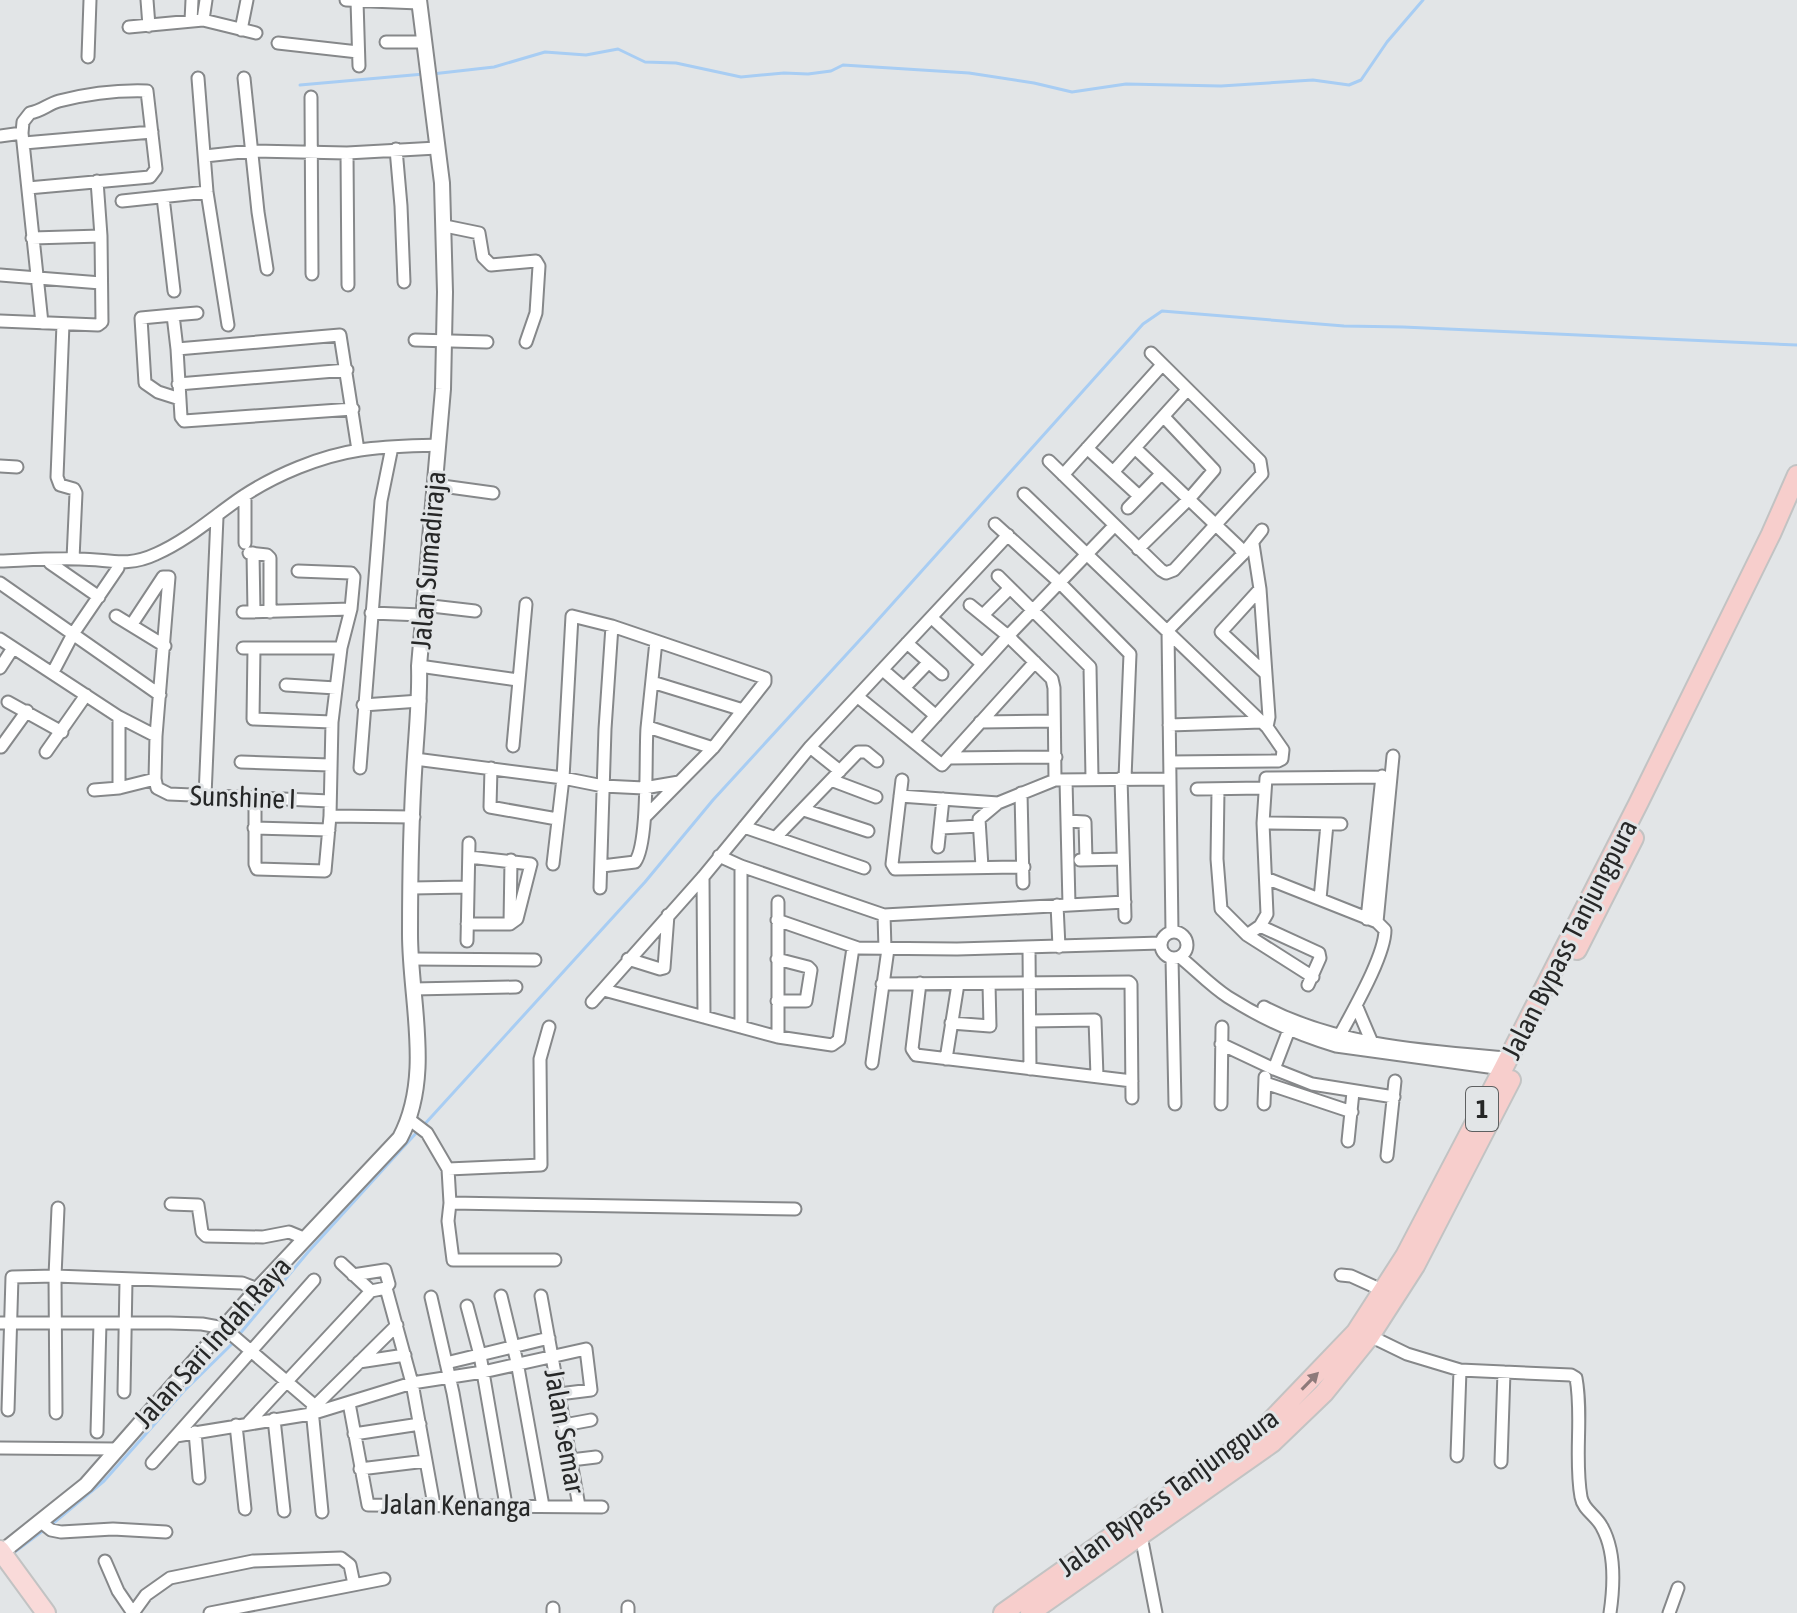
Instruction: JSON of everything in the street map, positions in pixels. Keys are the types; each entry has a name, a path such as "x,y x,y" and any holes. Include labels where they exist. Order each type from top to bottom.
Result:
{"highway":[{"name":"Jalan Bypass Tanjungpura","path":"1003,1613 1262,1430 1356,1332 1405,1256 1506,1063 1638,804 1797,475"},
{"name":"Jalan Bypass Tanjungpura","path":"1030,1613 1272,1443 1324,1393 1370,1336 1415,1266 1525,1052 1645,816 1797,500"}],"main road":[{"path":"5,1560 46,1613"}],"street":[{"path":"88,57 90,0"},
{"path":"147,0 149,26"},
{"path":"192,0 197,21"},
{"path":"197,21 206,0"},
{"path":"241,30 247,0"},
{"path":"346,0 419,2"},
{"path":"357,1 359,66"},
{"name":"Jalan Sumadiraja","path":"418,1126 411,959 415,759 422,610 439,445 445,341 445,226 419,2"},
{"path":"129,27 197,21 256,33"},
{"path":"386,42 423,42"},
{"path":"278,43 358,52"},
{"path":"198,78 207,192 228,325"},
{"path":"244,78 267,269"},
{"path":"28,188 150,177 154,174 148,93 81,96 54,102 25,117 23,138 36,278 42,323"},
{"path":"311,97 312,274"},
{"path":"0,136 23,138 152,132"},
{"path":"205,156 251,151 347,153 437,148"},
{"path":"396,149 404,282"},
{"path":"347,153 348,285"},
{"path":"0,321 98,325 102,322 97,181"},
{"path":"122,201 207,192"},
{"path":"163,197 174,291"},
{"path":"445,226 479,233 483,257 491,265 536,261 539,266 536,313 526,342"},
{"path":"32,238 101,236"},
{"path":"0,275 101,283"},
{"path":"180,399 158,392 145,383 139,321 141,318 197,313"},
{"path":"173,315 181,417 184,421 353,409"},
{"path":"63,324 57,477 60,485 74,489 76,493 73,559"},
{"path":"177,349 337,334 342,338 358,450"},
{"path":"415,340 487,342"},
{"path":"1049,461 1161,570 1169,572 1215,524 1262,474 1260,461 1151,353"},
{"path":"1063,475 1162,365"},
{"path":"178,384 347,370"},
{"path":"1114,471 1187,390"},
{"path":"1138,549 1214,470 1164,417"},
{"path":"0,561 95,559 120,564 132,562 156,554 217,517 245,495 307,465 358,450 439,445"},
{"path":"360,768 381,501 392,447"},
{"path":"1087,448 1138,495"},
{"path":"1135,448 1243,554"},
{"path":"0,466 17,467"},
{"path":"1128,508 1161,474"},
{"path":"435,485 493,493"},
{"path":"1024,494 1265,725 1282,746 1283,756 1278,761 1170,762"},
{"path":"245,495 249,550 248,612 351,609"},
{"path":"205,796 217,517"},
{"path":"995,524 1059,582 1130,654 1123,778 1125,917"},
{"path":"913,741 1032,610 1114,526"},
{"path":"1172,932 1168,630 1253,544 1262,530"},
{"path":"592,1002 703,877 810,747 1008,535"},
{"path":"1253,544 1260,589 1266,674 1265,725"},
{"path":"249,550 270,558 270,612"},
{"path":"50,563 99,597"},
{"path":"53,672 73,634 118,568"},
{"path":"255,798 257,869 322,872 327,866 332,722 354,574 298,571"},
{"path":"998,576 1090,667 1092,778"},
{"name":"Sunshine I","path":"132,624 163,577 169,577 156,736 157,788 169,794 330,801"},
{"path":"0,583 160,695"},
{"path":"983,615 1010,588"},
{"path":"1260,589 1221,632 1266,674"},
{"path":"513,746 526,604"},
{"path":"970,605 1008,636 1053,684 1056,757 1067,821 1068,861 1059,947"},
{"path":"371,613 475,611"},
{"path":"553,864 563,778 570,617 574,615 764,676 765,682 713,748 646,816"},
{"path":"116,616 165,646"},
{"path":"932,618 982,664"},
{"path":"600,888 612,626"},
{"path":"0,639 119,717 156,736"},
{"path":"602,866 635,862 637,859 646,816 644,788 656,641"},
{"path":"907,643 942,674"},
{"path":"0,668 13,648"},
{"path":"332,722 253,719 249,648 341,648"},
{"path":"858,697 939,765 945,763 1035,662"},
{"path":"905,687 928,663"},
{"path":"419,666 518,680"},
{"path":"883,670 936,716"},
{"path":"652,682 743,710"},
{"path":"286,685 336,688"},
{"path":"46,752 86,695"},
{"path":"363,705 420,701"},
{"path":"8,702 62,732"},
{"path":"1,747 27,711"},
{"path":"119,717 119,788"},
{"path":"980,722 1054,721"},
{"path":"1169,725 1265,725"},
{"path":"648,727 713,748"},
{"path":"810,747 840,771"},
{"path":"776,837 858,752 866,752 877,761"},
{"path":"1372,920 1386,776 1393,756"},
{"path":"949,758 1056,757"},
{"path":"415,759 603,786 644,788 679,782"},
{"path":"241,762 330,765"},
{"path":"491,768 490,807 557,819"},
{"path":"1247,935 1260,926 1267,914 1263,823 1266,778 1386,776"},
{"path":"94,790 119,788 155,779"},
{"path":"982,867 979,826 982,815 998,803 1060,780 1170,779"},
{"path":"831,780 876,797"},
{"path":"902,780 893,867 1024,867"},
{"path":"1197,789 1263,788"},
{"path":"1218,790 1217,859 1221,909 1247,935 1310,981 1320,958 1319,953 1260,926"},
{"path":"1021,793 1023,883"},
{"path":"900,796 998,803"},
{"path":"938,847 943,799"},
{"path":"804,810 868,831"},
{"path":"330,816 414,817"},
{"path":"1067,821 1085,822 1086,860"},
{"path":"1263,823 1341,824"},
{"path":"1320,899 1327,824"},
{"path":"941,828 979,826"},
{"path":"744,827 864,868"},
{"path":"254,828 329,830"},
{"path":"467,941 469,843"},
{"path":"719,856 884,915 1125,902"},
{"path":"467,924 510,924 520,915 531,864 469,857"},
{"path":"1068,861 1123,859"},
{"path":"510,924 511,860"},
{"path":"741,866 741,1027"},
{"path":"703,877 704,1017"},
{"path":"1266,878 1382,925 1385,935 1339,1037"},
{"path":"412,888 468,887"},
{"path":"778,902 778,1037"},
{"path":"628,959 664,968 668,914"},
{"path":"872,1063 886,949 884,915"},
{"path":"777,920 853,948 1029,948 1161,943"},
{"path":"1175,1104 1179,956 1186,940 1172,932 1161,943 1165,955 1179,956 1290,1026 1336,1046 1374,1046"},
{"path":"604,990 778,1037 837,1044 853,948"},
{"path":"1029,948 1030,1069"},
{"path":"411,959 535,960"},
{"path":"777,959 811,970 806,1001 777,1001"},
{"path":"882,984 1130,982 1132,1098"},
{"path":"920,983 913,1052 946,1059 1132,1081"},
{"path":"946,1059 958,984"},
{"path":"951,1023 990,1026 989,984"},
{"path":"413,989 516,987"},
{"path":"1356,1005 1374,1046"},
{"path":"1030,1021 1095,1020 1097,1076"},
{"path":"1290,1026 1374,1046 1506,1063"},
{"path":"1264,1104 1265,1083 1270,1068 1290,1026"},
{"path":"448,1169 541,1165 540,1059 549,1027"},
{"path":"1221,1104 1222,1027"},
{"path":"1221,1044 1312,1084 1394,1097"},
{"path":"1387,1156 1395,1081"},
{"path":"1265,1083 1352,1112"},
{"path":"1348,1141 1353,1092"},
{"path":"418,1126 448,1169 448,1221 453,1260 555,1260"},
{"name":"Jalan Sari Indah Raya","path":"5,1560 46,1526 86,1485 226,1330 258,1289 400,1138 418,1126"},
{"path":"450,1203 795,1209"},
{"path":"171,1204 198,1205 202,1232 206,1236 263,1237 289,1232 306,1239"},
{"path":"56,1413 58,1208"},
{"path":"341,1263 371,1291"},
{"path":"353,1275 385,1270 389,1284 386,1288 412,1383 434,1505"},
{"path":"1341,1275 1351,1276 1384,1291"},
{"path":"8,1410 4,1375 5,1323 13,1276 242,1283 258,1289"},
{"path":"124,1392 126,1280"},
{"path":"152,1463 246,1348 314,1280"},
{"path":"249,1422 371,1291 386,1288"},
{"path":"501,1296 517,1362 543,1506"},
{"name":"Jalan Semar","path":"541,1296 579,1506"},
{"path":"431,1297 450,1377 473,1505"},
{"path":"467,1306 480,1355 506,1505"},
{"path":"5,1323 202,1324 226,1330 312,1409 322,1512"},
{"path":"97,1432 100,1323"},
{"path":"312,1409 397,1325"},
{"path":"1370,1336 1407,1354 1460,1370 1571,1375 1576,1378 1577,1463 1581,1502 1598,1520 1608,1541 1614,1584 1610,1613"},
{"path":"446,1363 549,1338"},
{"path":"176,1436 349,1403 412,1383 483,1372 581,1348 587,1350 591,1390 559,1394"},
{"path":"359,1362 405,1355"},
{"path":"1457,1456 1460,1370"},
{"path":"1501,1462 1504,1372"},
{"name":"Jalan Kenanga","path":"349,1403 368,1505 602,1507"},
{"path":"274,1419 284,1511"},
{"path":"564,1425 591,1420"},
{"path":"354,1434 420,1424"},
{"path":"236,1425 245,1509"},
{"path":"195,1432 199,1478"},
{"path":"0,1448 117,1449"},
{"path":"571,1460 596,1457"},
{"path":"360,1469 426,1461"},
{"path":"46,1526 61,1532 113,1529 166,1532"},
{"path":"1141,1536 1156,1613"},
{"path":"105,1561 118,1591 133,1613 146,1595 170,1578 253,1561 341,1558 350,1565 354,1584"},
{"path":"210,1613 384,1579"},
{"path":"1669,1613 1678,1588"}],"waterway":[{"path":"432,74 494,67 545,52 586,55 618,49 645,62 676,63 741,77 808,74 831,71 843,65 969,73 1072,92 1126,84 1221,86 1313,80 1349,85 1361,80 1387,42 1423,0"},
{"path":"300,85 424,74"},
{"path":"423,1126 1143,324 1162,311 1344,326 1797,345"},
{"path":"238,1336 308,1252 418,1131"},
{"path":"50,1526 104,1481 184,1391 234,1342"},
{"path":"12,1554 44,1530"}]}
